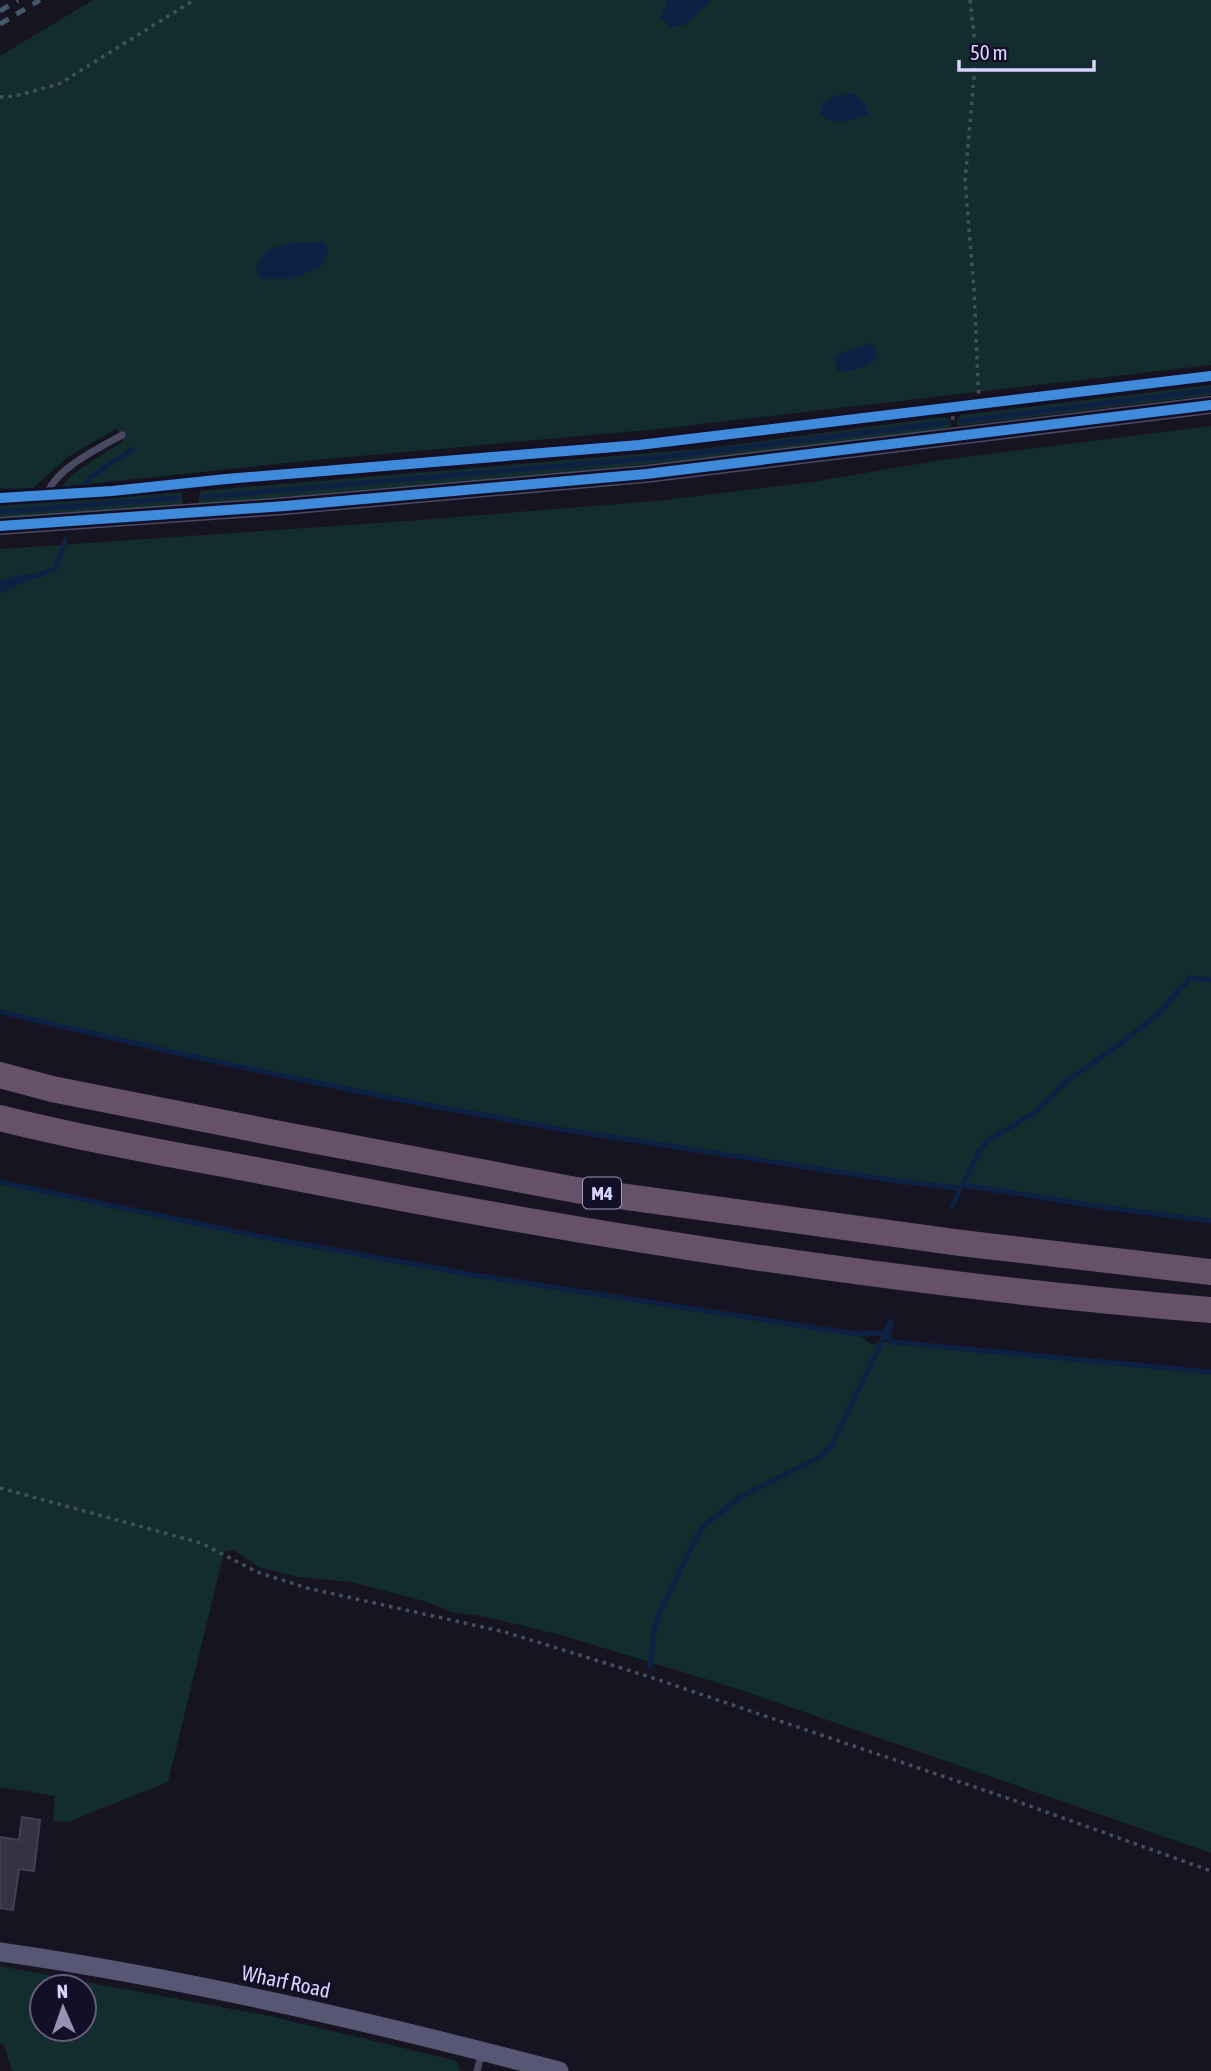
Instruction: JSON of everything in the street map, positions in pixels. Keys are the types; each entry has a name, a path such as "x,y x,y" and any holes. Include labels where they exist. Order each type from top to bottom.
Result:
{"highway":[{"name":"M4","path":"0,1075 52,1089 576,1190 961,1244 1211,1272"},
{"name":"M4","path":"0,1118 382,1195 646,1241 959,1284 1211,1310"}],"main road":[{"name":"Wharf Road","path":"0,1952 143,1975 332,2015 559,2071"}],"street":[{"path":"0,526 285,506 658,472 1211,405"}],"lane":[{"path":"47,496 49,488 59,476 122,435"},
{"path":"477,2071 482,2051"}],"path":[{"path":"0,97 15,96 59,84 194,0"},
{"path":"970,0 974,34 974,77 965,181 974,289 979,404"},
{"path":"939,409 993,403"},
{"path":"0,1488 201,1543 257,1572 307,1588 505,1632 647,1676 1013,1800 1211,1871"}],"green space":[{"path":"93,0 1211,0 1211,365 658,429 304,461 61,487 74,473 123,441 122,435 116,429 68,457 33,488 0,489 0,56"},
{"path":"1211,385 1211,395 958,426 957,420 961,415"},
{"path":"944,417 950,421 951,428 763,451 481,481 198,503 201,491 710,448"},
{"path":"1211,426 1211,1220 964,1185 957,1188 890,1180 553,1128 208,1060 0,1012 0,549 656,501 812,482 941,460"},
{"path":"181,492 183,505 0,519 0,505"},
{"path":"0,1182 262,1237 480,1276 856,1334 871,1344 892,1342 1211,1372 1211,1853 741,1690 561,1635 486,1617 452,1612 424,1601 351,1582 298,1577 259,1567 234,1550 224,1552 168,1782 68,1822 53,1821 55,1796 0,1787"},
{"path":"0,1966 38,1973 28,1973 28,2043 98,2043 98,1984 270,2016 457,2061 460,2071 12,2071 4,2045 0,2044"}],"water":[{"path":"668,0 712,0 685,25 670,27 660,17"},
{"path":"854,94 867,106 867,115 843,121 820,115 822,104 833,96"},
{"path":"299,242 324,242 328,252 323,265 293,279 262,279 256,271 266,252"},
{"path":"871,343 877,358 858,368 837,371 835,360 840,353"},
{"path":"33,574 37,576 0,594 0,581"}],"building":[{"path":"22,1817 40,1820 34,1871 19,1869 13,1910 0,1908 0,1837 19,1840"}],"waterway":[{"path":"962,421 1211,390"},
{"path":"203,497 664,457 945,423"},
{"path":"84,488 90,477 132,450"},
{"path":"0,512 177,498"},
{"path":"37,576 55,569 65,540"},
{"path":"952,1206 980,1150 990,1139 1034,1113 1066,1082 1158,1014 1190,978 1211,980"},
{"path":"0,1012 208,1060 553,1128 957,1188"},
{"path":"0,1182 262,1237 480,1276 856,1334 883,1333 891,1321"},
{"path":"963,1185 1211,1221"},
{"path":"891,1324 888,1338 892,1342 1211,1372"},
{"path":"650,1667 655,1625 696,1537 705,1525 739,1498 818,1458 831,1447 886,1332"}],"railway":[{"path":"0,11 18,0"},
{"path":"0,24 40,0"}],"cycle path":[{"path":"0,498 112,491 639,445 1211,376"},
{"path":"0,526 285,506 646,474 1211,405"}]}
